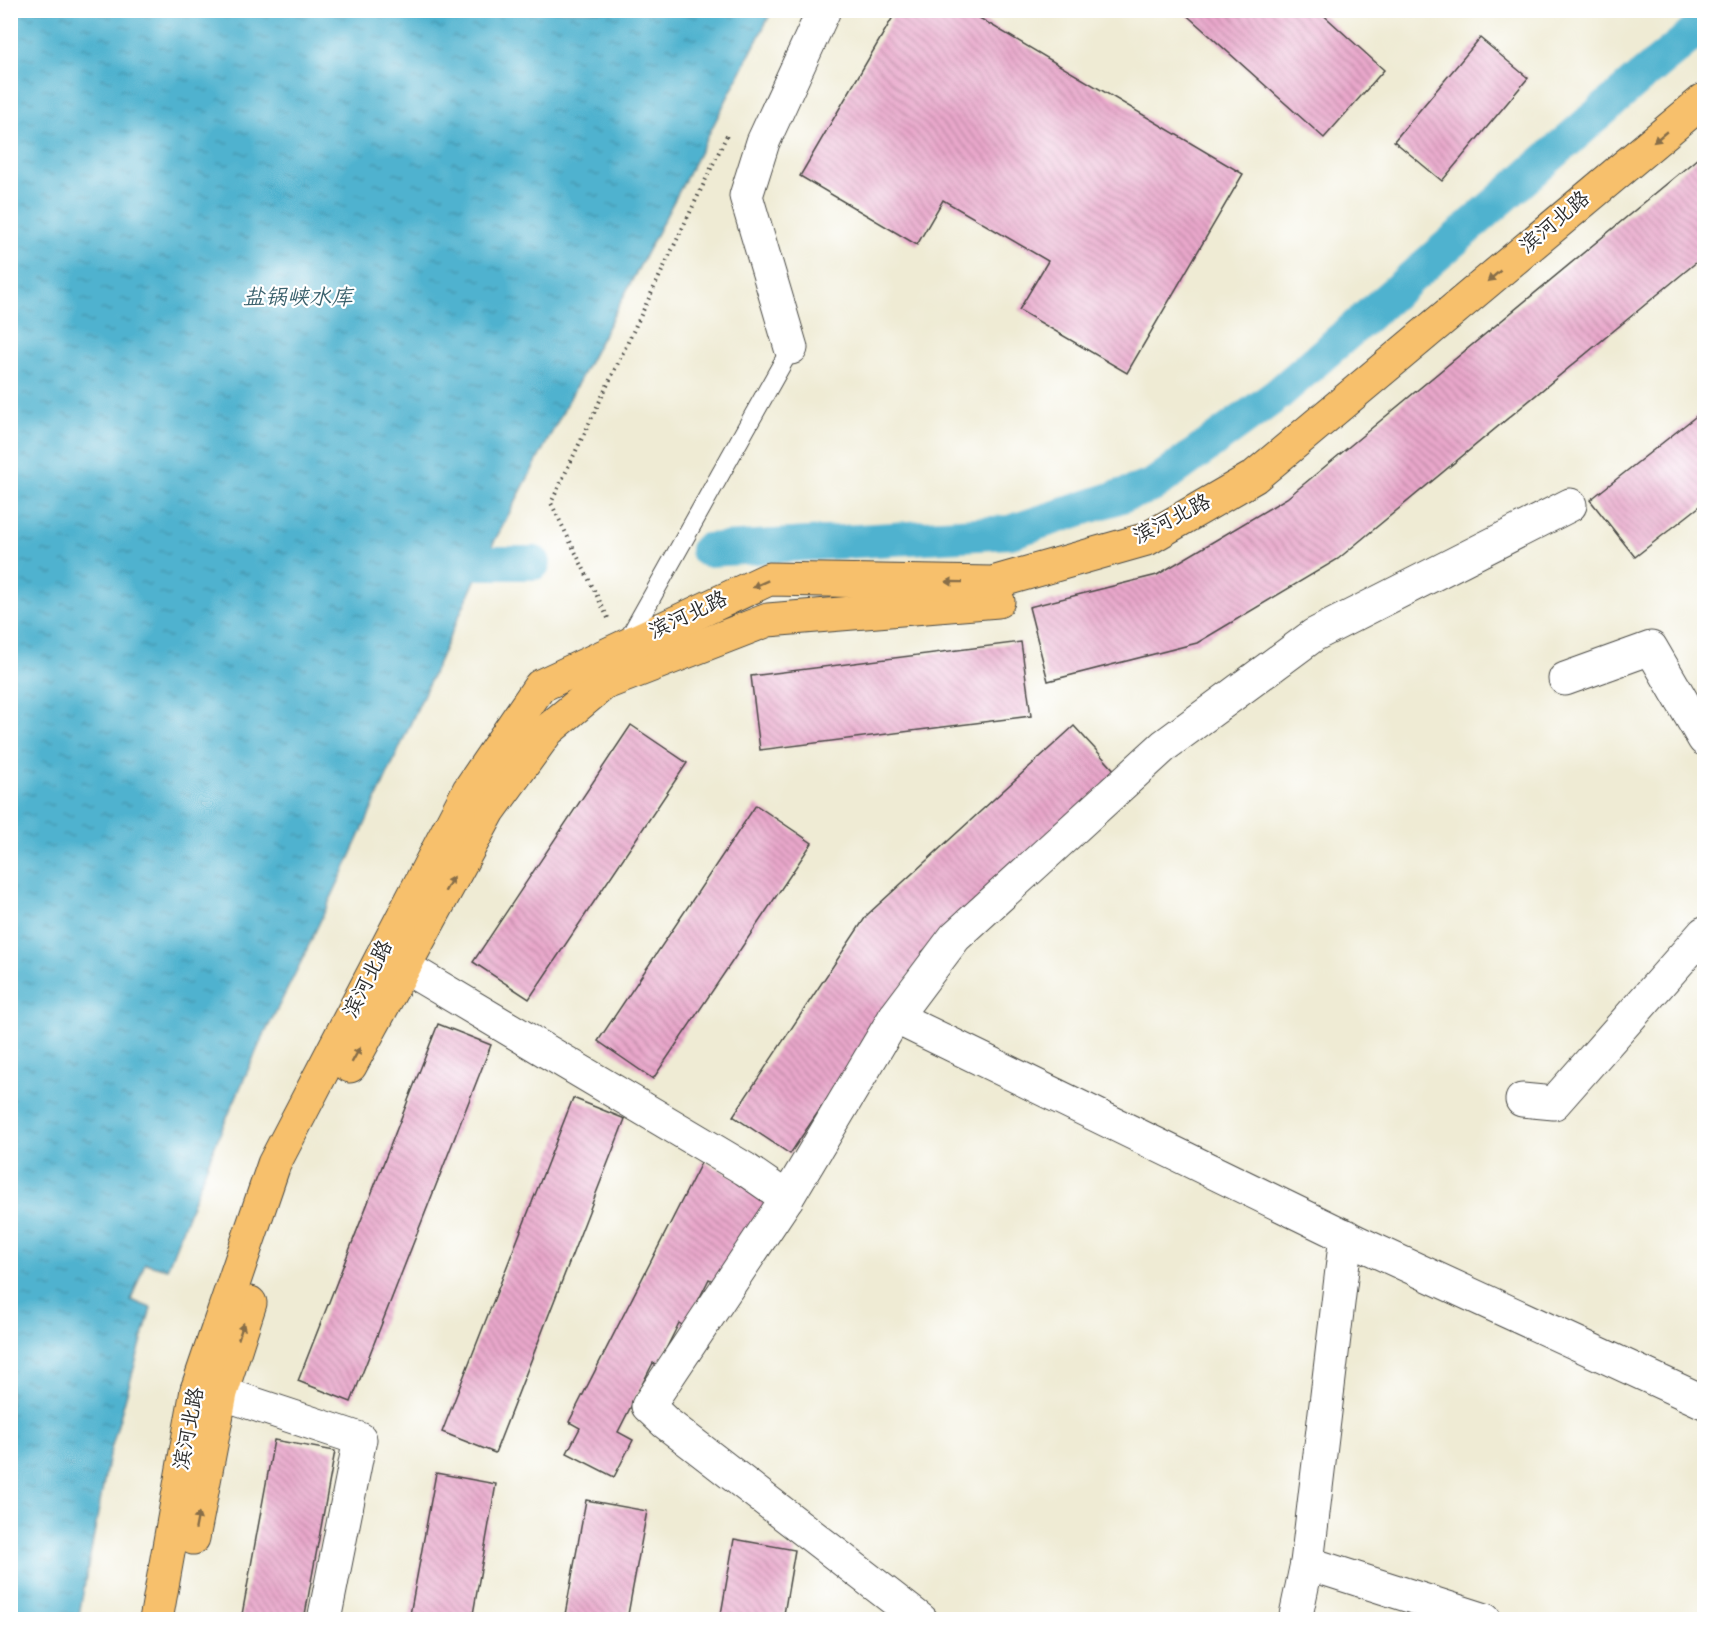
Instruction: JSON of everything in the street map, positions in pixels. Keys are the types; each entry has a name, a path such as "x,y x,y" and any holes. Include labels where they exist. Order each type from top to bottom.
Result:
{"main road":[{"name":"滨河北路","path":"394,960 469,790 540,686 769,579 992,583 1147,539 1254,477 1704,100"},
{"name":"滨河北路","path":"156,1620 209,1391 274,1164 394,960 489,812 548,730 603,684 768,620 992,603 1153,556 1268,492 1704,129"},
{"name":"滨河北路","path":"178,1620 209,1391"}],"street":[{"path":"791,348 746,196 763,142 825,10"},
{"path":"921,1620 666,1423 648,1406 787,1198 895,1017 955,937 1165,744 1314,634 1570,506"},
{"path":"1565,679 1651,648 1704,739"},
{"path":"1522,1100 1554,1103 1704,933"},
{"path":"394,960 745,1169 787,1198"},
{"path":"895,1017 1346,1236 1704,1401"},
{"path":"1296,1620 1306,1563 1346,1236"},
{"path":"209,1391 360,1439 324,1620"},
{"path":"1306,1563 1485,1620"}],"lane":[{"path":"603,684 791,348"}],"path":[{"path":"623,648 551,503 729,131"}],"water":[{"name":"盐锅峡水库","path":"11,10 772,11 483,563 348,862 260,1043 215,1145 167,1269 145,1263 131,1300 151,1308 108,1460 78,1620 10,1619"}],"building":[{"path":"897,10 966,10 1243,174 1127,373 1019,310 1048,261 943,200 917,245 800,176"},
{"path":"1181,10 1318,10 1384,70 1324,138"},
{"path":"1480,38 1528,78 1442,181 1394,141"},
{"path":"1704,153 1704,256 1338,559 1197,643 1048,681 1029,607 1157,575 1287,498"},
{"path":"1704,410 1704,503 1635,557 1590,500"},
{"path":"1021,642 1031,716 760,750 751,676"},
{"path":"631,725 687,763 529,999 473,962"},
{"path":"1074,726 1117,773 922,952 924,954 790,1154 733,1116 867,915"},
{"path":"756,805 812,843 653,1079 598,1041"},
{"path":"438,1024 491,1045 351,1402 298,1381"},
{"path":"573,1098 625,1119 495,1453 442,1432"},
{"path":"702,1161 774,1197 718,1283 709,1279 685,1327 679,1323 658,1365 653,1363 618,1432 633,1440 614,1477 567,1453 580,1428 569,1422"},
{"path":"274,1440 335,1451 304,1620 241,1620"},
{"path":"436,1473 496,1484 472,1620 409,1620"},
{"path":"586,1500 647,1511 627,1620 564,1620"},
{"path":"734,1539 795,1550 783,1620 720,1620"}],"waterway":[{"path":"707,550 1010,532 1152,486 1277,395 1636,81 1704,25"},
{"path":"435,560 534,563"}]}
